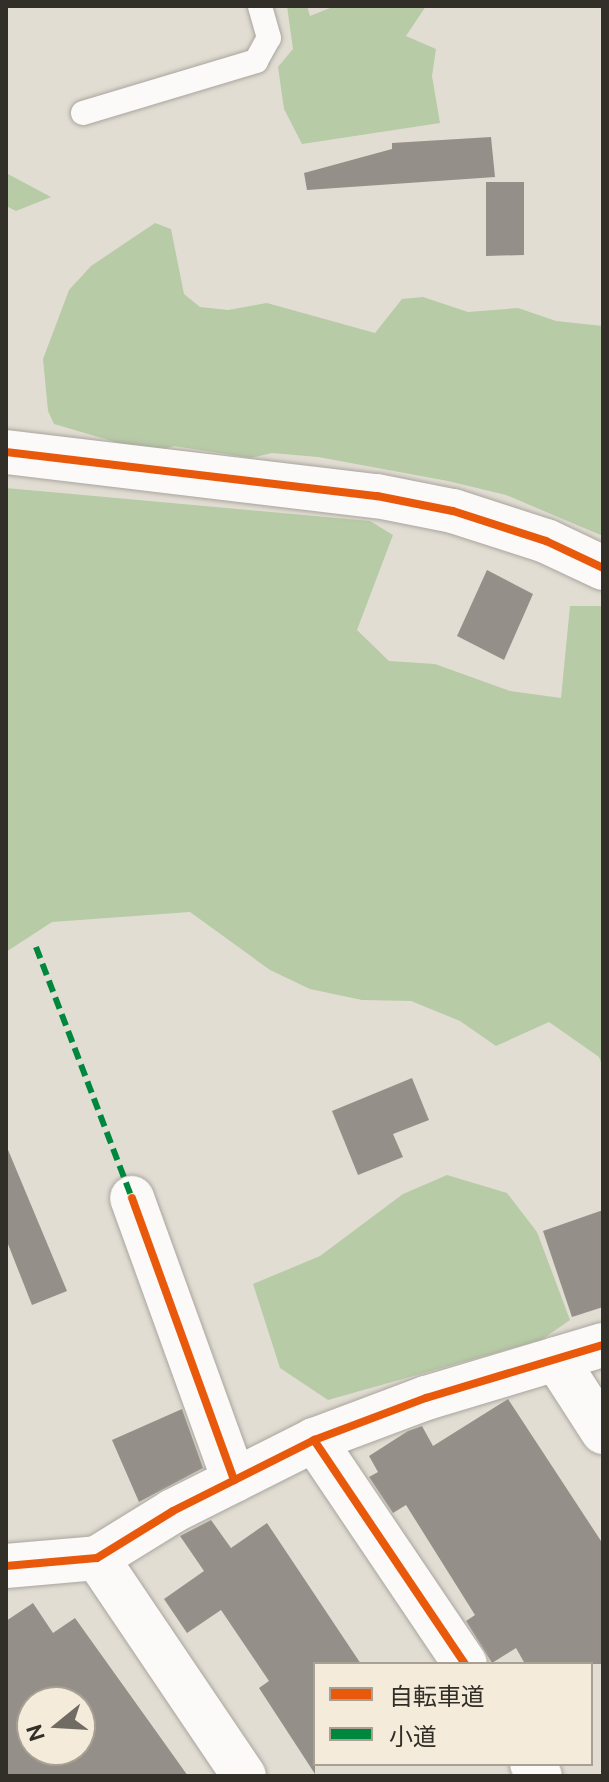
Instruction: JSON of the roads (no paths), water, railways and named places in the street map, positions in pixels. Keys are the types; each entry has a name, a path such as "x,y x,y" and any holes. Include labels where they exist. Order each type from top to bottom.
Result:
{"street":[{"path":"6,452 438,508 514,529 603,568"},
{"path":"132,1198 234,1480"},
{"path":"6,1566 97,1558 234,1480 314,1440 426,1398 603,1345"},
{"path":"556,1359 603,1432"},
{"path":"314,1440 464,1662"},
{"path":"97,1558 244,1776"}],"lane":[{"path":"83,113 256,61 269,38 260,6"}]}
